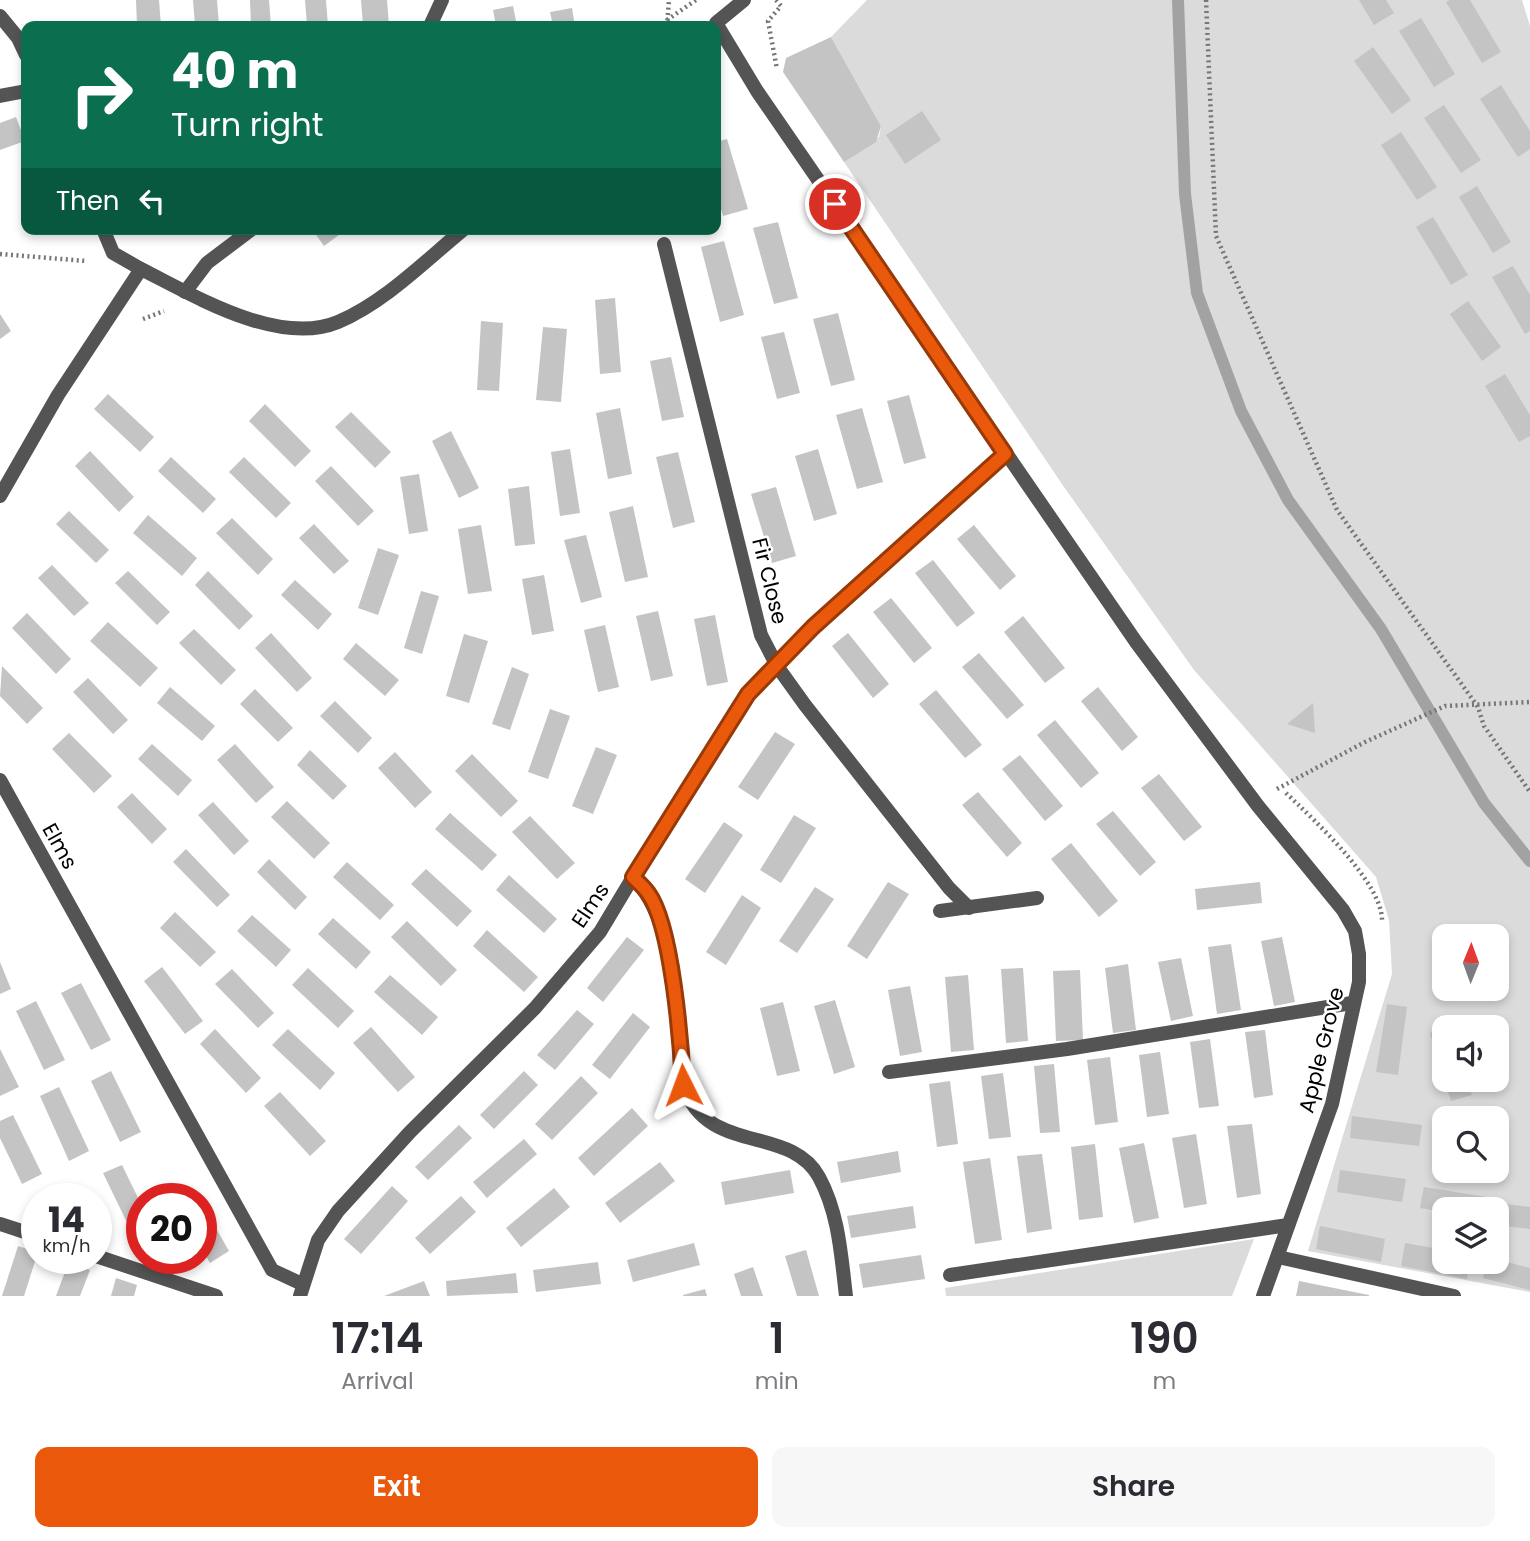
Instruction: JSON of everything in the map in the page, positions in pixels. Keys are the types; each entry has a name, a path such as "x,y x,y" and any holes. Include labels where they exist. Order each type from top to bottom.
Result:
{"lane":[{"path":"432,21 442,0"},
{"path":"718,21 744,0"},
{"path":"0,16 21,44"},
{"name":"Apple Grove","path":"721,35 1136,642 1258,806 1331,895 1355,931 1359,982 1352,1003 1332,1104 1263,1296"},
{"path":"0,96 21,92"},
{"path":"106,235 113,253 186,292 250,321 309,327 336,323 364,309 456,235"},
{"path":"186,292 206,263 245,235"},
{"name":"Fir Close","path":"664,244 761,635 777,666 949,888 970,908"},
{"path":"0,496 58,396 141,269"},
{"path":"633,877 748,694 813,627 1005,454"},
{"name":"Elms","path":"0,780 272,1270 301,1290 318,1240 338,1210 410,1132 535,1008 600,932 633,877 650,894 662,928 681,1038 683,1085 701,1118 725,1131 760,1140 804,1159 819,1176 836,1217 846,1296"},
{"path":"940,911 1037,898"},
{"path":"889,1072 1067,1049 1352,1003"},
{"path":"0,1224 21,1231"},
{"path":"950,1275 1288,1224"},
{"path":"1278,1257 1454,1296"},
{"path":"112,1261 216,1296"}],"path":[{"path":"667,21 669,0"},
{"path":"670,21 696,0"},
{"path":"1206,0 1216,236 1337,510 1478,707 1484,726 1530,792"},
{"path":"0,254 86,261 113,253"},
{"path":"1258,806 1286,782 1445,706 1478,707 1530,702"}],"shaded area":[{"path":"867,0 1522,0 1530,26 1530,1292 1433,1274 1509,1274 1509,1197 1432,1197 1432,1274 1308,1251 1392,974 1389,920 1376,877 1194,670 1064,487 844,162 879,137 881,126 831,37"},
{"path":"1254,1239 1232,1296 946,1296 945,1288"}],"building":[{"path":"136,0 159,0 161,21 137,21"},
{"path":"193,0 217,0 219,21 195,21"},
{"path":"250,0 269,0 271,21 251,21"},
{"path":"305,0 326,0 328,21 307,21"},
{"path":"361,0 387,0 389,21 363,21"},
{"path":"1359,0 1386,0 1394,13 1374,25"},
{"path":"1470,0 1501,52 1482,63 1446,2"},
{"path":"513,6 516,21 495,21 493,10"},
{"path":"572,8 574,21 552,21 550,12"},
{"path":"1421,18 1455,74 1434,87 1399,31"},
{"path":"831,37 881,126 876,142 844,162 783,72 786,58"},
{"path":"1373,47 1411,100 1392,114 1354,61"},
{"path":"1501,85 1530,131 1530,149 1518,157 1480,99"},
{"path":"1444,105 1481,160 1461,173 1424,118"},
{"path":"922,111 941,140 905,164 886,135"},
{"path":"16,117 21,130 21,142 0,150 0,123"},
{"path":"1401,132 1437,187 1417,200 1381,145"},
{"path":"727,139 748,209 723,216 721,209 721,141"},
{"path":"1477,186 1511,242 1493,253 1459,197"},
{"path":"1433,217 1468,275 1451,285 1416,227"},
{"path":"778,222 798,298 774,304 753,228"},
{"path":"316,235 339,235 324,246"},
{"path":"724,241 744,315 720,322 701,247"},
{"path":"1513,266 1530,295 1530,331 1525,334 1492,277"},
{"path":"615,298 621,372 600,374 595,300"},
{"path":"1468,301 1501,347 1482,361 1450,314"},
{"path":"838,313 855,380 831,386 813,319"},
{"path":"0,314 11,331 0,339"},
{"path":"481,321 503,323 499,391 477,390"},
{"path":"543,327 567,329 561,402 536,400"},
{"path":"784,332 800,393 777,399 761,337"},
{"path":"671,357 684,417 662,421 650,361"},
{"path":"1505,374 1530,415 1530,436 1519,442 1485,386"},
{"path":"108,394 154,437 140,452 94,409"},
{"path":"909,395 926,458 904,464 887,401"},
{"path":"265,404 311,451 295,467 249,421"},
{"path":"620,408 632,474 608,479 596,413"},
{"path":"862,408 883,482 857,489 836,415"},
{"path":"351,412 391,452 375,468 335,427"},
{"path":"451,431 479,488 459,498 432,441"},
{"path":"570,449 580,513 560,516 551,452"},
{"path":"818,449 837,514 814,521 795,456"},
{"path":"90,451 134,497 119,512 75,466"},
{"path":"678,452 695,522 673,528 656,457"},
{"path":"171,457 216,499 203,513 158,471"},
{"path":"244,457 291,503 276,518 229,472"},
{"path":"331,466 374,511 358,526 315,481"},
{"path":"419,474 428,531 409,534 400,477"},
{"path":"529,486 535,544 515,546 508,489"},
{"path":"776,487 796,556 772,563 751,494"},
{"path":"633,506 648,577 625,582 609,512"},
{"path":"69,511 109,550 96,563 56,524"},
{"path":"148,515 197,558 182,576 133,533"},
{"path":"232,518 273,559 258,575 216,533"},
{"path":"314,524 349,561 334,574 299,538"},
{"path":"481,525 492,591 468,594 458,529"},
{"path":"974,525 1016,576 1000,590 957,539"},
{"path":"586,535 602,597 581,603 564,540"},
{"path":"378,548 399,555 378,615 358,608"},
{"path":"933,560 975,613 957,627 915,573"},
{"path":"52,565 89,603 74,616 38,578"},
{"path":"128,571 170,612 157,625 115,583"},
{"path":"208,571 253,616 239,630 195,585"},
{"path":"544,575 554,631 532,635 522,579"},
{"path":"295,580 332,614 318,630 281,595"},
{"path":"421,591 439,596 422,654 404,648"},
{"path":"891,598 932,648 914,663 873,612"},
{"path":"658,611 673,676 651,681 636,616"},
{"path":"27,613 71,659 56,674 12,628"},
{"path":"715,615 728,682 707,686 694,619"},
{"path":"1023,616 1065,668 1045,683 1004,632"},
{"path":"108,622 158,668 140,687 90,641"},
{"path":"605,625 619,687 598,692 584,630"},
{"path":"194,629 236,670 221,685 179,643"},
{"path":"271,633 312,678 297,692 255,648"},
{"path":"848,633 889,684 873,698 832,646"},
{"path":"464,634 488,641 469,703 446,696"},
{"path":"356,643 399,680 385,696 343,659"},
{"path":"979,653 1024,705 1007,719 962,667"},
{"path":"2,666 43,708 27,724 0,696"},
{"path":"512,667 529,674 510,730 492,724"},
{"path":"88,678 128,720 113,734 73,692"},
{"path":"170,687 215,726 202,741 157,703"},
{"path":"1098,687 1138,737 1122,751 1081,701"},
{"path":"255,689 293,728 278,742 240,704"},
{"path":"936,690 982,745 965,758 919,704"},
{"path":"335,701 372,738 358,753 320,716"},
{"path":"1313,703 1315,733 1287,724 1307,708"},
{"path":"550,709 570,716 548,779 528,772"},
{"path":"1055,720 1099,773 1081,788 1037,735"},
{"path":"775,732 795,744 758,800 738,787"},
{"path":"69,733 112,776 94,793 52,749"},
{"path":"152,744 192,780 178,796 138,759"},
{"path":"235,744 274,787 256,803 217,760"},
{"path":"596,747 617,755 593,814 572,806"},
{"path":"310,750 347,786 333,800 297,765"},
{"path":"395,752 432,792 415,808 378,768"},
{"path":"472,754 518,801 501,817 455,771"},
{"path":"1020,755 1063,806 1045,821 1002,769"},
{"path":"1159,774 1202,827 1184,841 1141,788"},
{"path":"978,792 1022,843 1007,857 962,805"},
{"path":"132,793 167,829 152,844 117,807"},
{"path":"287,801 330,843 314,859 271,817"},
{"path":"213,802 249,841 234,855 198,815"},
{"path":"1113,811 1156,862 1140,876 1096,824"},
{"path":"450,813 497,855 482,871 435,829"},
{"path":"794,815 816,828 781,883 760,870"},
{"path":"530,816 575,863 557,879 512,832"},
{"path":"724,822 743,835 705,893 685,879"},
{"path":"1071,843 1118,901 1099,917 1051,859"},
{"path":"186,849 230,895 217,907 173,862"},
{"path":"269,859 307,897 295,910 257,872"},
{"path":"347,862 394,905 380,920 333,877"},
{"path":"426,869 472,911 457,927 411,884"},
{"path":"509,875 557,919 544,933 496,890"},
{"path":"888,882 909,894 867,959 847,946"},
{"path":"1260,882 1262,903 1197,910 1195,889"},
{"path":"815,887 834,899 797,953 779,941"},
{"path":"742,895 761,908 726,965 706,952"},
{"path":"175,912 216,952 200,967 160,928"},
{"path":"252,915 291,950 276,967 237,931"},
{"path":"333,918 371,952 356,969 318,934"},
{"path":"407,921 457,970 441,986 391,937"},
{"path":"487,930 538,977 524,992 473,946"},
{"path":"627,937 644,950 603,1002 587,988"},
{"path":"1282,937 1295,1002 1274,1006 1261,941"},
{"path":"1231,944 1241,1010 1217,1014 1208,947"},
{"path":"1181,958 1193,1016 1171,1021 1158,962"},
{"path":"0,962 11,989 0,994"},
{"path":"1128,964 1136,1030 1113,1033 1105,968"},
{"path":"162,967 203,1021 185,1034 144,981"},
{"path":"308,968 354,1011 338,1028 292,985"},
{"path":"1023,968 1028,1041 1006,1043 1001,969"},
{"path":"232,969 274,1013 258,1028 215,984"},
{"path":"1080,970 1083,1040 1056,1041 1053,971"},
{"path":"390,975 438,1017 422,1035 374,992"},
{"path":"968,975 974,1050 951,1052 945,977"},
{"path":"81,983 111,1040 91,1050 61,993"},
{"path":"910,986 922,1052 900,1056 888,990"},
{"path":"835,1000 855,1067 834,1074 814,1006"},
{"path":"36,1001 65,1060 44,1070 16,1011"},
{"path":"783,1002 800,1071 777,1076 760,1008"},
{"path":"1387,1004 1407,1007 1398,1075 1376,1072"},
{"path":"577,1010 594,1024 555,1070 537,1055"},
{"path":"633,1013 650,1027 610,1079 592,1065"},
{"path":"371,1027 415,1077 398,1092 353,1043"},
{"path":"215,1029 261,1078 246,1093 200,1044"},
{"path":"288,1029 335,1073 320,1090 272,1045"},
{"path":"1265,1030 1273,1095 1254,1098 1245,1032"},
{"path":"1210,1039 1219,1106 1199,1108 1190,1042"},
{"path":"0,1049 19,1087 0,1096"},
{"path":"1160,1052 1169,1114 1147,1117 1139,1055"},
{"path":"1110,1057 1118,1122 1095,1125 1087,1060"},
{"path":"1054,1064 1060,1132 1040,1133 1034,1066"},
{"path":"111,1071 141,1132 120,1142 91,1081"},
{"path":"524,1071 538,1085 494,1129 480,1115"},
{"path":"1003,1073 1011,1137 989,1139 981,1076"},
{"path":"581,1076 598,1093 552,1140 535,1124"},
{"path":"950,1081 958,1144 937,1147 929,1084"},
{"path":"59,1087 89,1151 69,1161 40,1096"},
{"path":"280,1092 326,1141 310,1156 264,1106"},
{"path":"1448,1092 1471,1092 1472,1095 1451,1101"},
{"path":"632,1108 648,1126 594,1176 578,1158"},
{"path":"13,1115 42,1174 22,1183 0,1138 0,1121"},
{"path":"1352,1116 1422,1125 1419,1146 1350,1138"},
{"path":"1252,1124 1261,1194 1237,1198 1227,1126"},
{"path":"459,1125 472,1138 428,1180 415,1167"},
{"path":"1196,1134 1207,1204 1184,1208 1172,1138"},
{"path":"524,1139 537,1154 487,1198 473,1182"},
{"path":"1144,1143 1159,1218 1134,1223 1119,1148"},
{"path":"1095,1144 1103,1217 1079,1220 1071,1147"},
{"path":"898,1151 901,1172 841,1183 837,1162"},
{"path":"1042,1154 1052,1229 1027,1233 1017,1156"},
{"path":"990,1158 1002,1240 975,1244 963,1162"},
{"path":"660,1162 675,1181 620,1223 605,1203"},
{"path":"122,1165 131,1183 126,1183 126,1220 112,1192 112,1183 108,1183 103,1173"},
{"path":"790,1170 794,1193 725,1205 721,1182"},
{"path":"1340,1170 1406,1179 1402,1202 1337,1192"},
{"path":"392,1186 408,1201 361,1254 344,1239"},
{"path":"1424,1187 1487,1197 1432,1197 1432,1210 1420,1208"},
{"path":"554,1188 570,1207 521,1247 506,1228"},
{"path":"461,1196 476,1212 430,1254 415,1238"},
{"path":"1509,1204 1530,1207 1530,1229 1509,1227"},
{"path":"913,1206 916,1228 851,1238 847,1216"},
{"path":"1320,1226 1385,1239 1381,1262 1316,1249"},
{"path":"217,1230 229,1251 217,1259"},
{"path":"694,1243 700,1265 633,1282 627,1260"},
{"path":"1405,1243 1432,1248 1432,1272 1401,1266"},
{"path":"18,1246 21,1247 21,1274 31,1274 24,1296 2,1296"},
{"path":"806,1250 819,1296 797,1296 785,1256"},
{"path":"921,1255 925,1279 863,1288 859,1264"},
{"path":"598,1262 601,1284 536,1292 533,1270"},
{"path":"1509,1262 1530,1268 1530,1290 1483,1278 1484,1274 1509,1274"},
{"path":"753,1267 763,1296 741,1296 734,1274"},
{"path":"516,1273 518,1293 447,1296 446,1281"},
{"path":"64,1274 88,1274 80,1296 56,1296"},
{"path":"1442,1274 1468,1274 1467,1279"},
{"path":"116,1278 137,1285 134,1296 111,1296"},
{"path":"424,1281 430,1296 384,1296"},
{"path":"1299,1281 1369,1295 1369,1296 1296,1296"},
{"path":"705,1289 707,1296 683,1296 683,1295"}],"waterway":[{"path":"1178,0 1185,194 1197,293 1241,411 1288,500 1381,629 1484,803 1530,861"}],"route":[{"path":"683,1085 681,1038 662,928 650,894 633,877 677,803 748,694 813,627 1005,454 835,204"}]}
